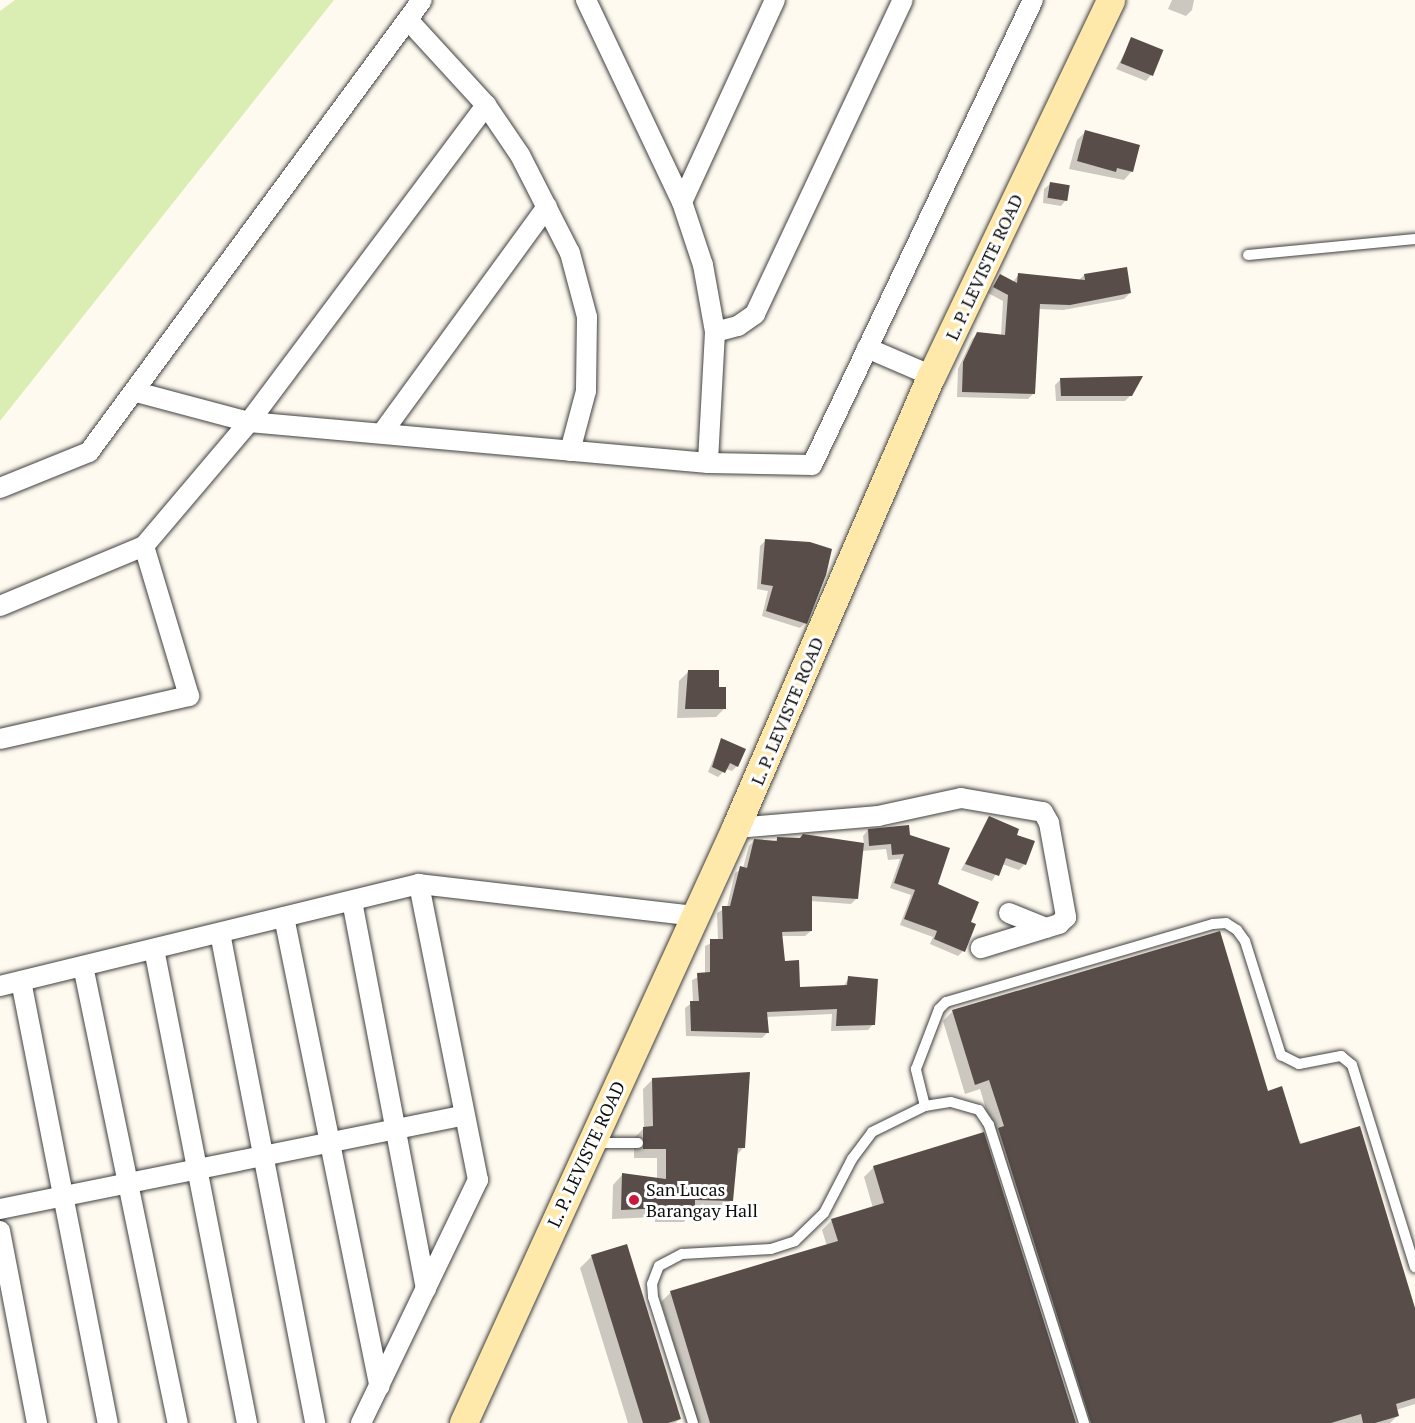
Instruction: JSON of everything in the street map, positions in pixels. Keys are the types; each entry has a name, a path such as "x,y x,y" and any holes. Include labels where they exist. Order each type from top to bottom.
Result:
{"main road":[{"name":"L. P. LEVISTE ROAD","path":"464,1423 736,828 932,376 1111,0"}],"street":[{"path":"0,488 88,452 136,392 409,21 422,0"},
{"path":"682,202 775,0"},
{"path":"715,332 738,326 755,314 903,0"},
{"path":"136,392 249,422 708,463 812,465 1033,0"},
{"path":"590,1 682,202 703,265 715,332 708,463"},
{"path":"409,21 486,105 520,155 570,254 587,317 586,391 570,451"},
{"path":"0,606 144,546 249,422 486,105"},
{"path":"382,433 547,207"},
{"path":"867,348 932,376"},
{"path":"0,739 189,696 144,546"},
{"path":"736,828 878,816 961,798 1036,808 1047,817 1068,909 1063,921 981,948"},
{"path":"0,986 419,885 695,916"},
{"path":"364,1422 478,1180 419,885"},
{"path":"352,901 426,1289"},
{"path":"1009,913 1046,928"},
{"path":"284,917 379,1386"},
{"path":"220,933 315,1423"},
{"path":"154,949 247,1423"},
{"path":"83,966 178,1423"},
{"path":"21,981 108,1423"},
{"path":"0,1209 465,1115"},
{"path":"0,1231 37,1423"}],"lane":[{"path":"1248,255 1415,238"},
{"path":"925,1106 916,1069 939,1009 946,1002 1213,924 1226,923 1237,930 1245,941 1281,1055 1295,1064 1341,1056 1352,1065 1415,1267"},
{"path":"693,1423 653,1297 652,1284 658,1266 682,1254 771,1250 795,1241 818,1221 852,1159 873,1132 925,1106 951,1102 972,1106 989,1125 1084,1423"},
{"path":"591,1143 638,1143"}],"green space":[{"path":"15,0 334,0 0,421 0,11"}],"building":[{"path":"1131,37 1163,50 1153,76 1121,63"},
{"path":"1085,130 1140,145 1133,172 1117,168 1116,172 1077,161"},
{"path":"1050,182 1070,185 1067,201 1047,198"},
{"path":"1127,267 1131,293 1070,305 1040,304 1035,394 962,392 963,362 977,332 1005,335 1008,295 993,287 1000,274 1017,283 1018,273 1085,280 1084,274"},
{"path":"1143,376 1132,396 1061,396 1060,378"},
{"path":"765,539 810,542 832,549 826,575 807,624 766,611 773,586 761,584"},
{"path":"688,670 719,670 719,687 726,687 726,709 685,709"},
{"path":"721,738 746,749 738,767 730,763 725,773 712,767"},
{"path":"989,816 1019,829 1017,835 1035,841 1026,865 1006,858 999,876 965,864"},
{"path":"909,825 910,835 950,848 938,884 979,902 971,922 976,924 965,952 934,939 937,931 904,919 915,890 894,883 904,854 892,855 891,844 869,846 868,829"},
{"path":"803,834 864,843 858,899 812,896 812,931 782,932 785,961 799,960 800,987 847,985 848,976 878,979 875,1025 836,1026 837,1009 767,1012 769,1033 691,1031 690,1001 699,1001 697,973 710,972 710,939 723,939 722,906 730,906 740,866 747,868 754,839 777,841 777,837 800,838"},
{"path":"1220,931 1268,1091 1282,1086 1300,1144 1360,1126 1415,1308 1415,1398 1396,1404 1399,1416 1375,1423 1363,1423 1361,1414 1331,1423 1091,1423 998,1128 1004,1126 989,1080 975,1085 952,1010"},
{"path":"750,1072 745,1148 738,1148 733,1201 695,1200 695,1213 664,1213 664,1208 621,1210 622,1173 666,1179 666,1149 643,1149 643,1127 653,1126 652,1078"},
{"path":"984,1132 1076,1423 710,1423 670,1291 838,1241 831,1219 884,1203 873,1166"},
{"path":"627,1244 681,1419 668,1423 643,1423 591,1255"}],"place":[{"name":"San Lucas Barangay Hall","path":"634,1200"}]}
